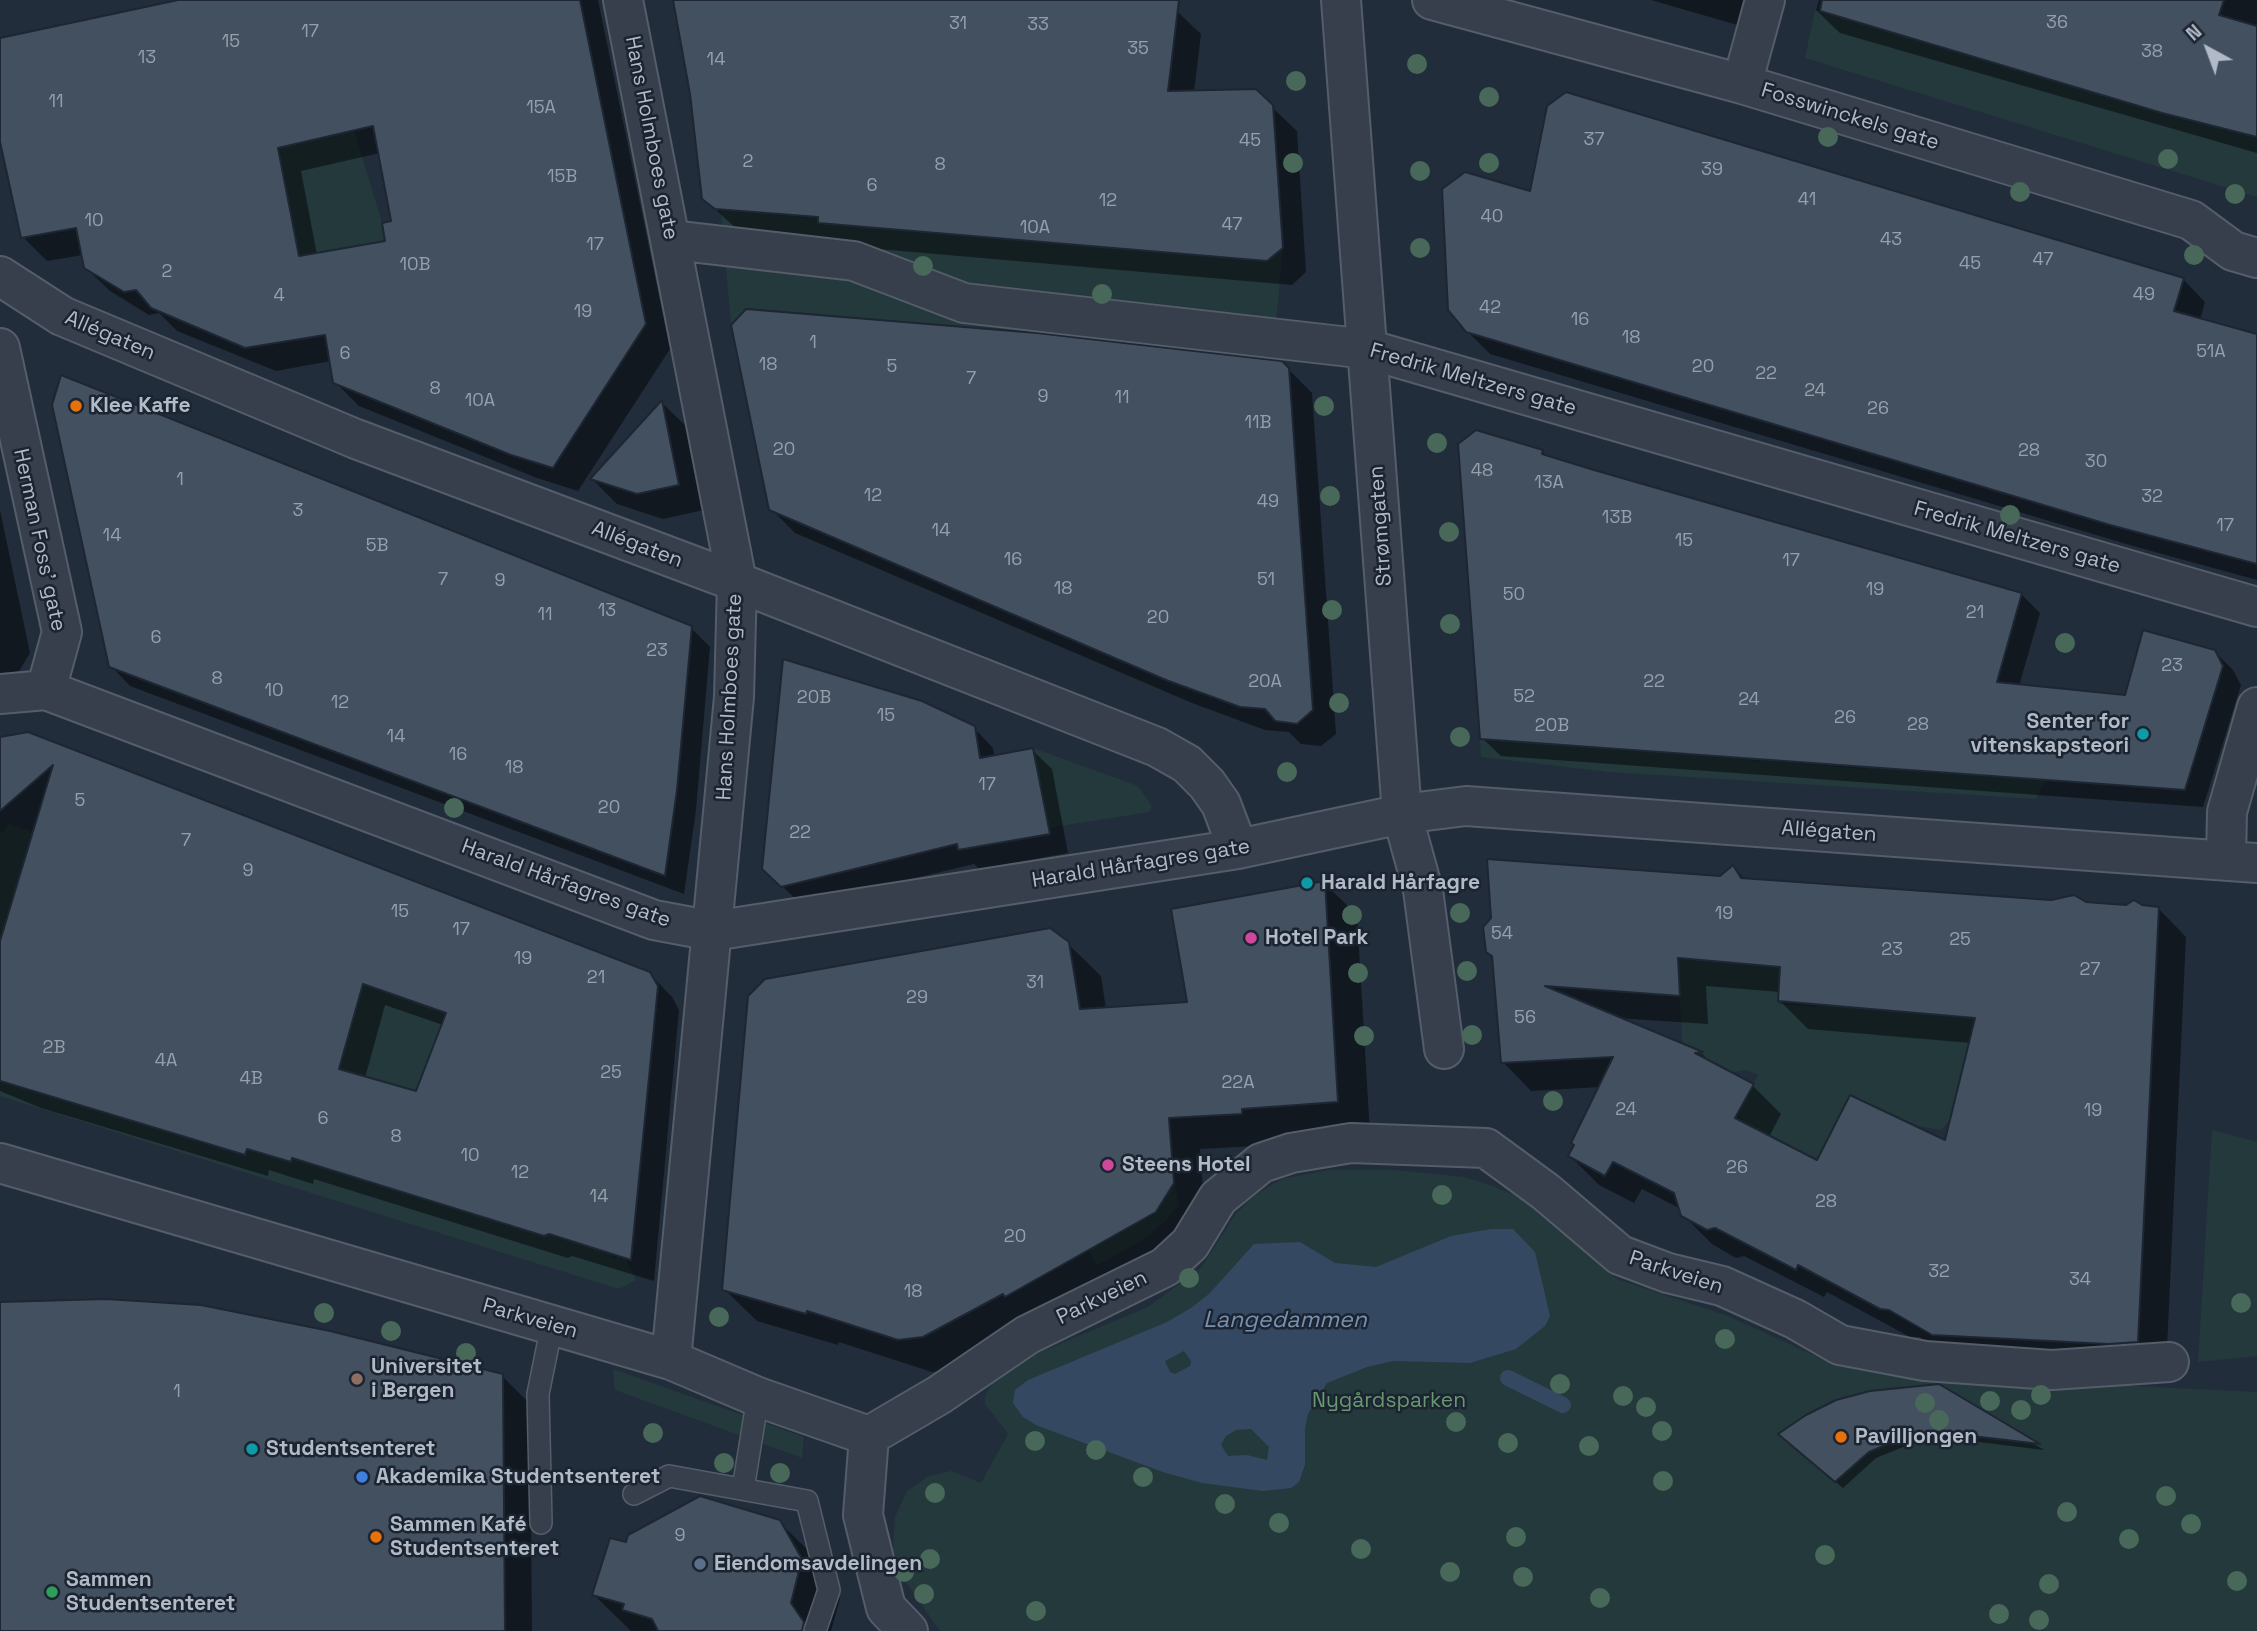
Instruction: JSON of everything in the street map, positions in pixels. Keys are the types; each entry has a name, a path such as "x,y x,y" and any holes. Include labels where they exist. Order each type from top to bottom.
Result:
{"street":[{"name":"Hans Holmboes gate","path":"623,0 737,582 734,685 671,1360"},
{"name":"Strømgaten","path":"1341,0 1402,814 1423,890 1444,1049"},
{"name":"Fosswinckels gate","path":"1432,0 1742,84 2191,220 2233,251 2257,258"},
{"path":"1742,84 1765,0"},
{"name":"Fredrik Meltzers gate","path":"672,240 854,261 964,303 1367,349 2257,607"},
{"name":"Allégaten","path":"0,276 62,316 356,439 737,582 1173,755 1207,784 1221,804 1238,849"},
{"name":"Herman Foss' gate","path":"0,348 62,632 47,690"},
{"name":"Harald Hårfagres gate","path":"0,694 47,690 653,920 713,931 1238,849 1402,814"},
{"path":"2241,861 2227,812 2257,707"},
{"name":"Allégaten","path":"1402,814 1466,806 2241,861"},
{"name":"Parkveien","path":"0,1163 671,1360 758,1397 869,1436 939,1395 1027,1335 1165,1267 1190,1244 1218,1198 1261,1163 1291,1153 1351,1143 1486,1148 1546,1192 1620,1255 1668,1273 1722,1286 1851,1348 1925,1362 2052,1370 2169,1362"},
{"path":"869,1436 863,1515 886,1608 908,1631"}],"lane":[{"path":"541,1523 538,1394 552,1325"},
{"path":"743,1489 758,1397"},
{"path":"634,1494 669,1476 807,1501 828,1590 815,1631"}],"green space":[{"path":"1815,10 2257,137 2257,197 1805,58"},
{"path":"354,130 382,223 387,258 294,257 282,167 270,141"},
{"path":"721,210 1267,261 1283,248 1273,354 747,308 731,325"},
{"path":"1480,739 2046,780 2036,799 1609,772 1481,757"},
{"path":"1033,748 1138,786 1152,806 1149,812 1048,828"},
{"path":"8,823 57,840 0,969 0,832 4,831"},
{"path":"1675,943 1780,961 1778,1004 1816,1007 1817,994 1989,976 1950,1120 1941,1130 1912,1125 1850,1095 1815,1164 1795,1148 1744,1122 1738,1114 1758,1075 1746,1070 1731,1072 1684,1061"},
{"path":"360,983 455,990 443,1020 426,1094 334,1068"},
{"path":"0,1071 17,1087 54,1098 58,1089 245,1154 248,1147 290,1162 292,1156 525,1231 542,1232 610,1253 613,1259 623,1253 636,1280 619,1289 0,1096"},
{"path":"2212,1130 2257,1142 2257,1356 2198,1362"},
{"name":"Nygårdsparken","path":"1329,1170 1394,1170 1464,1177 1490,1185 1522,1198 1545,1214 1617,1279 1728,1316 1829,1362 1910,1375 2257,1392 2257,1631 940,1631 903,1578 893,1549 895,1517 907,1491 929,1476 951,1471 981,1483 1008,1434 985,1404 985,1395 993,1383 1026,1358 1148,1307 1201,1268 1235,1215 1255,1195 1282,1179"},
{"path":"1174,1183 1179,1204 1166,1221 1144,1239 1096,1266 1089,1249 1156,1213"},
{"path":"613,1369 804,1437 802,1458 615,1390"}],"water":[{"name":"Langedammen","path":"1491,1229 1513,1229 1535,1252 1550,1316 1545,1326 1516,1349 1470,1363 1393,1361 1367,1367 1327,1383 1308,1414 1305,1429 1305,1465 1299,1482 1291,1488 1263,1491 1202,1483 1163,1472 1038,1426 1023,1417 1013,1403 1015,1390 1028,1380 1167,1322 1191,1308 1209,1294 1254,1244 1300,1242 1335,1263 1376,1267 1451,1236","holes":["1184,1351 1191,1361 1190,1366 1175,1374 1170,1372 1165,1361","1251,1429 1269,1447 1267,1460 1247,1455 1228,1456 1221,1445 1226,1436 1236,1430"]}],"building":[{"path":"178,0 580,0 646,324 553,468 511,455 333,383 325,335 245,348 151,308 136,290 124,292 84,268 76,228 21,238 0,142 0,38","holes":["373,126 391,221 382,223 385,241 299,256 278,148"]},
{"path":"673,0 1179,0 1168,91 1256,89 1273,105 1283,248 1267,261 818,223 818,217 715,209 702,199 690,94"},
{"path":"1822,0 2224,0 2219,15 2257,26 2257,137 2162,113 1820,11"},
{"path":"1566,92 2184,278 2174,311 2257,334 2257,564 2110,525 1466,332 1448,310 1442,189 1465,172 1530,191 1547,106"},
{"path":"746,309 1037,333 1282,361 1289,368 1313,710 1297,724 1275,721 1265,709 1240,707 1166,680 769,510 731,325"},
{"path":"61,375 692,626 677,790 665,876 109,667 52,405"},
{"path":"662,400 679,485 637,494 590,479"},
{"path":"1476,430 1543,450 1542,454 1594,470 2022,593 1997,682 2125,695 2143,630 2215,650 2223,666 2185,790 1480,739 1458,444"},
{"path":"783,659 922,701 975,726 980,758 1033,748 1050,834 958,850 957,844 781,887 762,869"},
{"path":"28,732 650,972 658,986 631,1260 292,1158 291,1162 247,1149 245,1155 0,1081 0,941 53,765 0,811 0,737","holes":["363,984 446,1013 416,1091 339,1069"]},
{"path":"1487,859 1720,876 1733,865 1741,878 2051,900 2074,895 2086,902 2126,905 2134,900 2142,905 2159,907 2138,1342 2108,1344 1932,1335 1889,1310 1880,1309 1798,1265 1796,1270 1715,1228 1707,1230 1681,1216 1674,1193 1613,1162 1605,1176 1568,1156 1574,1145 1571,1143 1613,1057 1501,1063 1492,956 1486,952 1483,927 1491,918","holes":["1678,958 1780,967 1778,1001 1975,1018 1945,1140 1850,1095 1817,1160 1735,1118 1754,1084 1695,1053 1703,1052 1545,986 1680,996"]},
{"path":"1325,881 1338,1102 1242,1109 1242,1114 1169,1118 1174,1183 1156,1212 1005,1297 1003,1294 923,1337 898,1340 807,1311 806,1314 722,1290 748,996 765,979 1050,928 1069,942 1080,1009 1187,1002 1171,909"},
{"name":"Studentsenteret","path":"106,1299 201,1305 330,1331 503,1374 505,1631 0,1631 0,1302"},
{"name":"Pavilljongen","path":"1939,1384 2040,1444 1938,1432 1910,1435 1869,1452 1835,1482 1778,1434 1806,1415 1836,1400 1870,1391"},
{"name":"Eiendomsavdelingen","path":"700,1496 780,1520 802,1559 791,1603 804,1622 802,1631 658,1631 652,1619 622,1610 624,1604 592,1595 610,1538 626,1542 628,1535"}],"waterway":[{"path":"1508,1378 1563,1405"}],"place":[{"name":"Klee Kaffe","path":"76,406"},
{"name":"Senter for vitenskapsteori","path":"2143,734"},
{"name":"Harald Hårfagre","path":"1307,883"},
{"name":"Hotel Park","path":"1251,938"},
{"name":"Steens Hotel","path":"1108,1165"},
{"name":"Universitet i Bergen","path":"357,1379"},
{"name":"Pavilljongen","path":"1841,1437"},
{"name":"Studentsenteret","path":"252,1449"},
{"name":"Akademika Studentsenteret","path":"362,1477"},
{"name":"Sammen Kafé Studentsenteret","path":"376,1537"},
{"name":"Eiendomsavdelingen","path":"700,1564"},
{"name":"Sammen Studentsenteret","path":"52,1592"}]}
